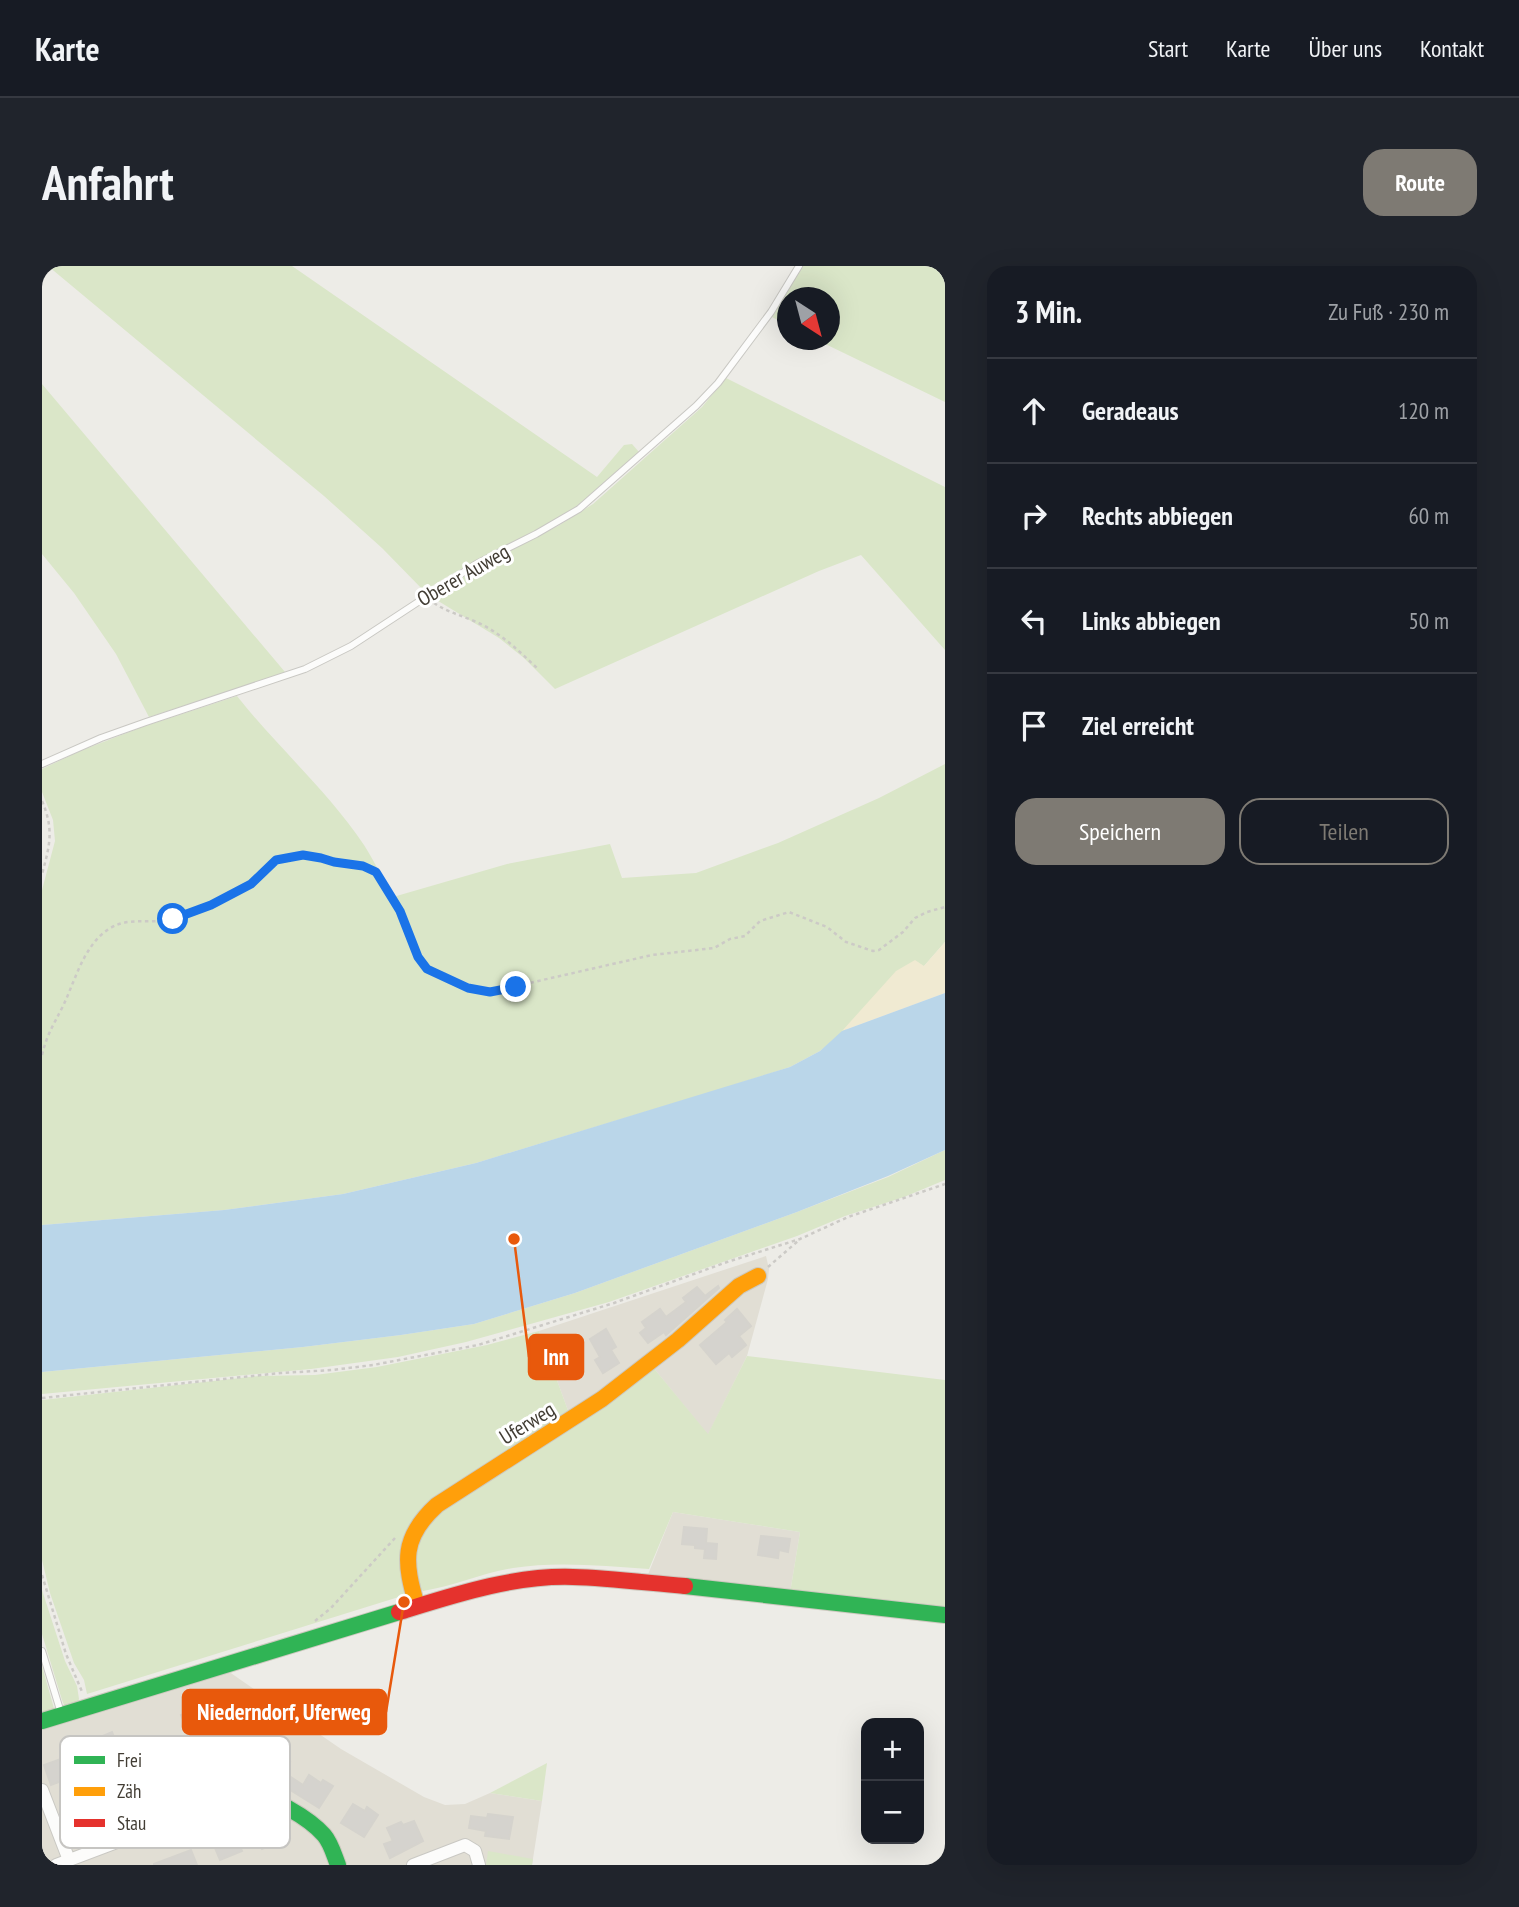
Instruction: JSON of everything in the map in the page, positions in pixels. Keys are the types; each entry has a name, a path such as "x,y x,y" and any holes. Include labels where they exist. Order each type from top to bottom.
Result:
{"street":[{"name":"Uferweg","path":"417,1606 410,1582 407,1550 422,1518 437,1505 603,1399 678,1340 739,1286 758,1276"},
{"path":"42,1721 417,1606 501,1584 539,1578 570,1577 699,1587 945,1615"},
{"path":"224,1729 227,1736"},
{"path":"42,1790 60,1837"},
{"path":"290,1812 318,1829 329,1842 338,1865"},
{"path":"413,1865 462,1846 471,1847 478,1856 478,1865"},
{"path":"64,1848 69,1860"},
{"path":"56,1865 100,1848"}],"lane":[{"name":"Oberer Auweg","path":"42,764 124,730 305,669 351,646 476,564 565,518 596,496 718,383 771,312 799,266"},
{"path":"42,1651 62,1715"}],"path":[{"path":"423,597 445,611 475,621 498,634 539,670"},
{"path":"42,801 50,819 51,834 42,874"},
{"path":"42,1055 49,1030 63,1006 75,974 99,936 117,924 131,919 173,919 211,905 251,884 276,860 289,857 303,855 321,858 363,866 376,872 400,911 418,957 427,969 468,988 490,992 652,956 714,948 730,939 745,936 760,921 789,912 827,927 846,942 876,951 903,932 915,918 945,906"},
{"path":"42,1398 332,1370 466,1348 614,1303 800,1239 848,1217 945,1184"},
{"path":"758,1276 800,1239"},
{"path":"313,1622 331,1608 397,1536"},
{"path":"42,1575 66,1654 87,1708"}],"shaded area":[{"path":"766,1256 768,1279 747,1356 708,1435 652,1366 570,1416 539,1331"},
{"path":"673,1512 800,1532 790,1593 647,1577"},
{"path":"225,1669 341,1749 424,1797 445,1805 465,1804 490,1793 542,1801 532,1865 42,1865 42,1724"}],"green space":[{"path":"48,266 292,266 597,477 624,445 632,444 639,452 608,482 574,508 424,591 382,548 324,496"},
{"path":"803,266 945,266 945,402 838,350 840,350 840,287 790,287"},
{"path":"726,378 945,487 945,650 861,555 819,571 555,689 499,638 430,596 468,571 558,526 593,504 702,407"},
{"path":"42,384 285,672 149,717 116,654 74,593 42,554"},
{"path":"237,696 350,825 368,851 393,897 507,864 610,844 622,878 696,873 778,843 879,798 945,764 945,942 924,966 820,1051 790,1067 721,1089 476,1163 343,1194 224,1210 42,1225 42,890 55,841 53,820 42,792 42,769 142,727"},
{"path":"945,1150 945,1180 904,1197 609,1302 466,1342 398,1357 311,1369 42,1394 42,1372 303,1347 474,1324 575,1293 797,1212 888,1177"},
{"path":"539,1331 570,1416 424,1511 406,1591 402,1596 87,1694 50,1593 42,1560 42,1400 259,1376 315,1375 377,1367 487,1345"},
{"path":"747,1356 945,1380 945,1610 790,1593 800,1532 673,1512 649,1569 581,1565 530,1566 502,1570 423,1591 415,1584 416,1532 424,1520 652,1366 708,1434"},
{"path":"42,1590 65,1661 77,1686 79,1699 76,1706 70,1708 64,1705 62,1700 42,1634"},
{"path":"42,1666 55,1712 42,1715"},
{"path":"547,1763 542,1801 490,1793"},
{"path":"488,1851 533,1859 532,1865 486,1865"}],"sand":[{"path":"945,942 945,993 842,1031 896,971 915,960 924,966"}],"water":[{"path":"945,993 945,1150 888,1176 575,1293 474,1324 303,1347 42,1372 42,1225 224,1210 343,1194 476,1163 790,1067 820,1051 842,1031"}],"building":[{"path":"718,1286 719,1288 666,1335 664,1332 648,1343 640,1333 646,1328 642,1322 660,1309 666,1317 686,1302 683,1298 697,1287 705,1296"},
{"path":"737,1309 751,1326 739,1336 746,1345 732,1357 729,1353 716,1364 700,1345 727,1322 725,1320"},
{"path":"606,1329 616,1347 611,1350 619,1363 603,1373 595,1360 600,1357 590,1339"},
{"path":"684,1527 707,1529 706,1543 717,1544 716,1559 704,1558 705,1549 682,1544"},
{"path":"761,1536 790,1539 788,1552 779,1550 778,1558 758,1555"},
{"path":"205,1705 213,1729 189,1736 181,1715"},
{"path":"60,1759 60,1782 51,1785 44,1765"},
{"path":"309,1775 321,1783 323,1780 333,1786 319,1808 290,1790 290,1777 303,1785"},
{"path":"353,1804 365,1811 367,1807 378,1815 364,1837 341,1823"},
{"path":"488,1814 513,1817 509,1839 485,1836 486,1831 469,1828 471,1816 487,1818"},
{"path":"414,1821 423,1841 390,1858 384,1844 393,1841 387,1828 401,1822 403,1825"},
{"path":"215,1848 241,1848 242,1851 220,1860"},
{"path":"191,1850 197,1865 154,1865 154,1864"}],"traffic: fast":[{"path":"685,1586 945,1615"},
{"path":"42,1721 399,1612"},
{"path":"224,1729 227,1736"},
{"path":"290,1809 317,1828 326,1838 338,1865"}],"traffic: slow":[{"path":"417,1606 408,1563 411,1540 425,1517 437,1505 602,1399 678,1340 739,1286 758,1276"}],"traffic: jam":[{"path":"399,1612 484,1587 529,1579 587,1578 685,1586"}],"place":[{"name":"Inn","path":"514,1239"},
{"name":"Niederndorf, Uferweg","path":"404,1602"}],"route":[{"path":"173,919 211,905 251,884 276,860 303,855 363,866 376,872 400,911 411,942 427,969 468,988 490,992 516,987"}]}
